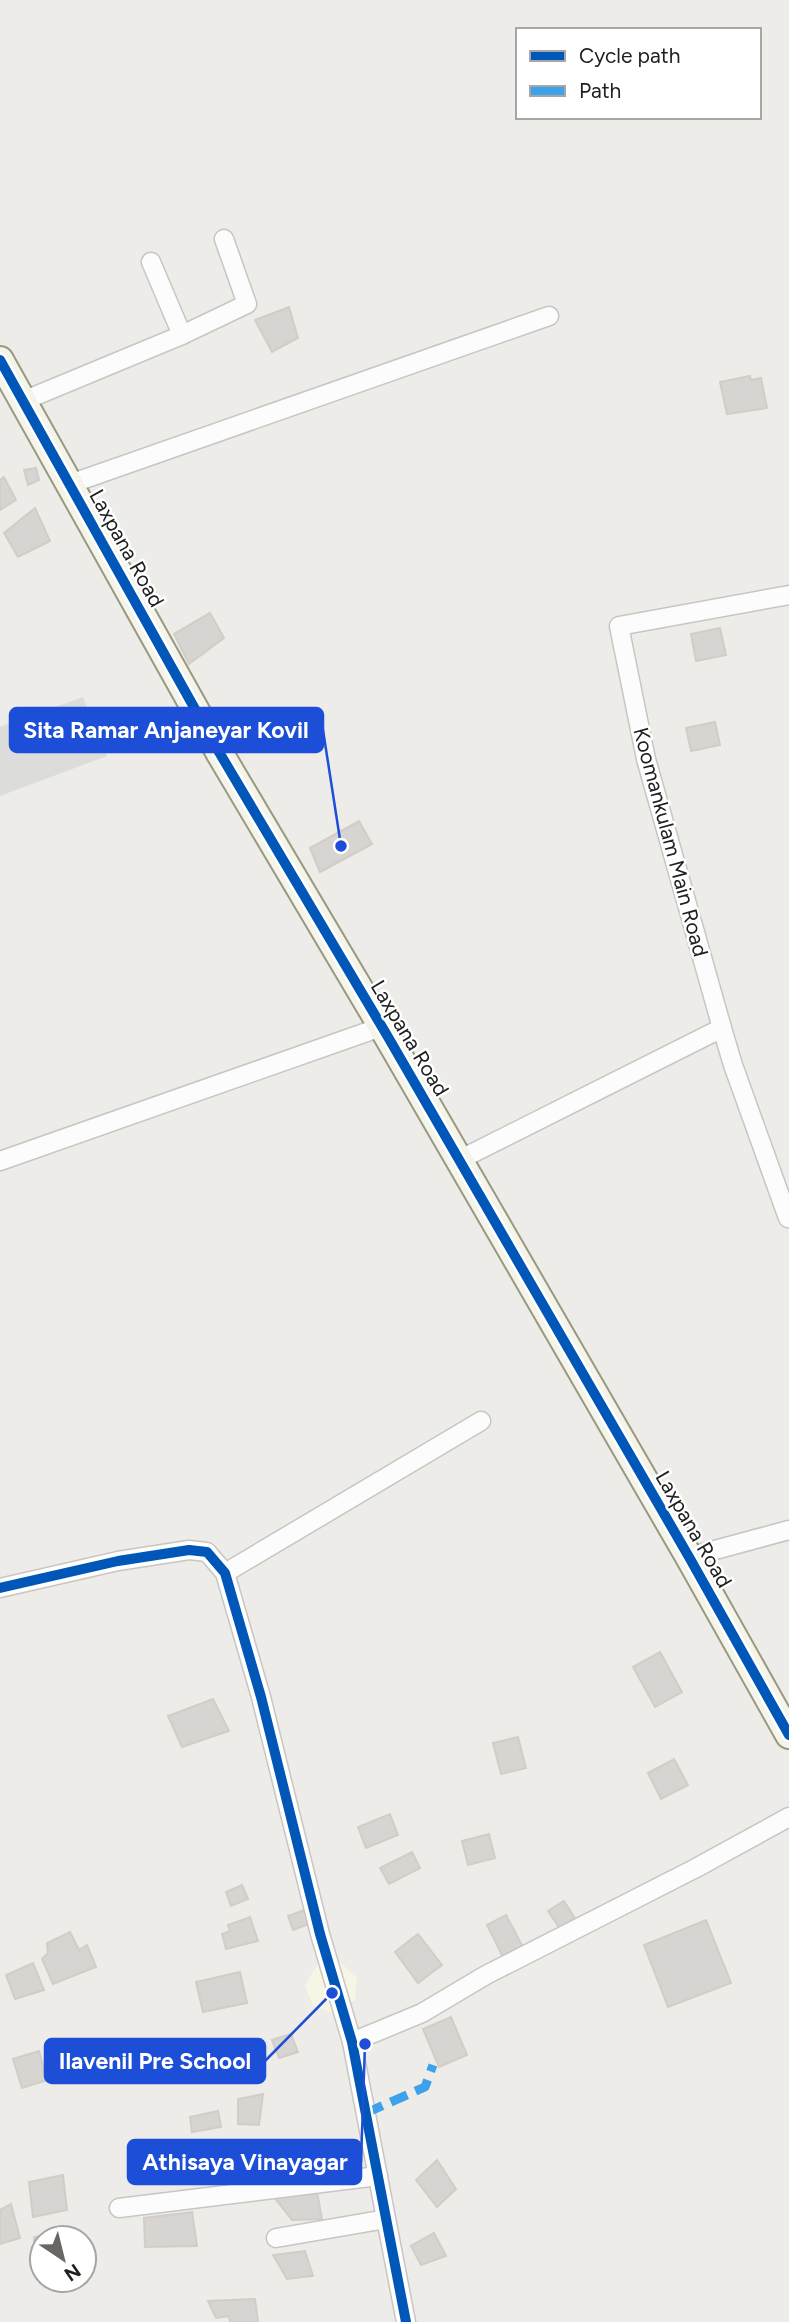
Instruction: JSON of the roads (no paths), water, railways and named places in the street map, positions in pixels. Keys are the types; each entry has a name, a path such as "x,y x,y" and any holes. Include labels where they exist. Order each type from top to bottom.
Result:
{"street":[{"path":"23,401 247,304 224,239"},
{"path":"151,262 182,334"},
{"path":"70,484 549,316"},
{"name":"Laxpana Road","path":"0,360 219,752 459,1160 789,1735"},
{"name":"Koomankulam Main Road","path":"788,1218 722,1028 646,759 619,626 789,595"},
{"path":"0,1161 381,1027"},
{"path":"459,1160 722,1028"},
{"path":"225,1573 481,1420"},
{"path":"689,1557 789,1530"},
{"path":"0,1588 118,1561 189,1550 206,1552 225,1573 261,1697 320,1934 352,2042 406,2322"},
{"path":"352,2042 422,2013 486,1975 696,1868 789,1817"},
{"path":"119,2208 378,2176"},
{"path":"276,2238 386,2219"}],"place":[{"name":"Sita Ramar Anjaneyar Kovil","path":"341,846"},
{"name":"Ilavenil Pre School","path":"332,1993"},
{"name":"Athisaya Vinayagar","path":"365,2044"}]}
